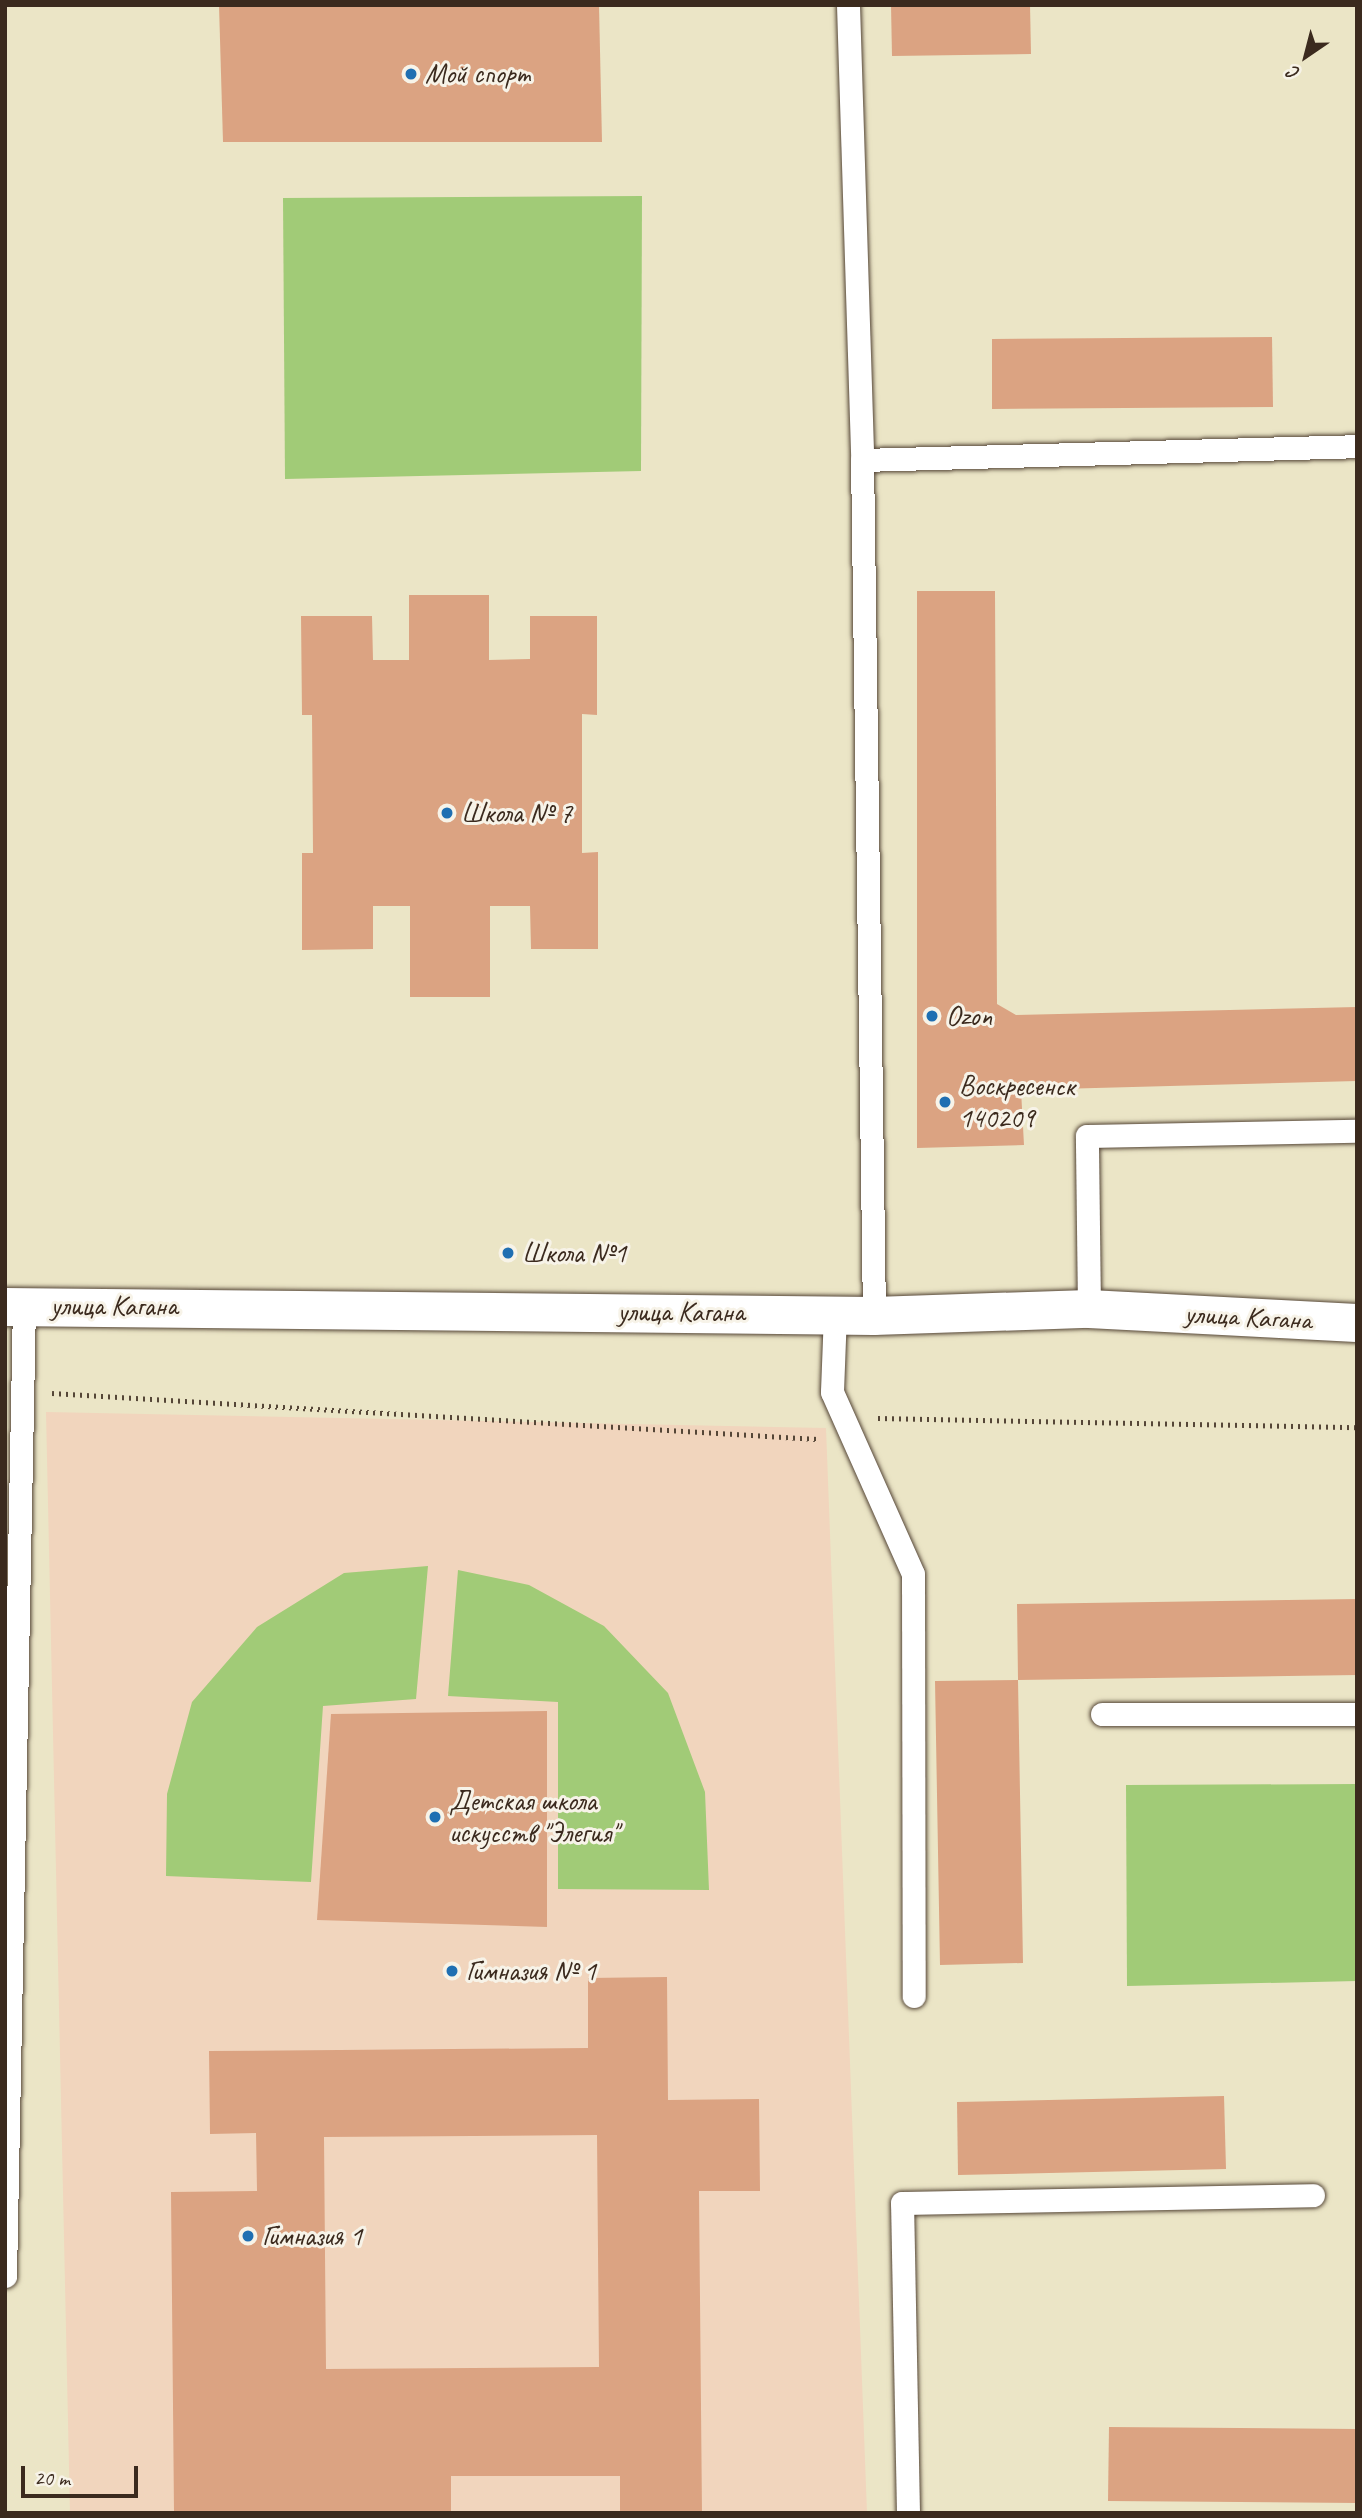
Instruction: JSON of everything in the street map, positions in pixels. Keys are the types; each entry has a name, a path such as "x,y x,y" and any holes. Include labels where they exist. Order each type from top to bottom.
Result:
{"street":[{"name":"улица Кагана","path":"15,1307 835,1313 874,1316 1089,1309 1357,1323"}],"lane":[{"path":"848,5 862,460 874,1316"},
{"path":"862,460 1357,446"},
{"path":"1089,1309 1087,1136 1357,1132"},
{"path":"5,2276 23,1391 15,1307"},
{"path":"835,1313 832,1392 913,1574 914,1996"},
{"path":"1102,1714 1357,1714"},
{"path":"908,2513 902,2203 1313,2195"}],"path":[{"path":"23,1391 831,1439 843,1418 1357,1427"}],"shaded area":[{"name":"Гимназия № 1","path":"46,1412 826,1428 867,2513 70,2513"}],"green space":[{"path":"642,196 641,471 285,479 283,198"},
{"path":"428,1566 416,1699 323,1706 311,1882 166,1876 167,1794 192,1702 257,1627 344,1573"},
{"path":"458,1570 529,1585 604,1626 668,1693 705,1792 709,1890 558,1889 558,1702 448,1696"},
{"path":"1357,1784 1357,1981 1127,1986 1126,1785"}],"building":[{"name":"Мой спорт","path":"219,5 599,5 602,142 223,142"},
{"path":"891,5 1030,5 1031,54 892,56"},
{"path":"1272,337 1273,407 992,409 992,339"},
{"path":"917,591 995,591 997,1004 1016,1015 1357,1007 1357,1081 1021,1090 1024,1145 917,1148"},
{"name":"Школа № 7","path":"409,595 489,595 489,660 530,659 530,616 597,616 597,715 582,714 582,853 598,852 598,949 531,949 530,906 490,906 490,997 410,997 410,906 373,906 373,949 302,950 302,853 313,853 312,715 302,715 301,616 372,616 373,660 409,660"},
{"path":"1357,1599 1357,1675 1018,1680 1017,1604"},
{"path":"1018,1680 1023,1963 940,1965 935,1681"},
{"name":"Детская школа искусств \"Элегия\"","path":"547,1711 547,1927 317,1920 331,1714"},
{"name":"Гимназия 1","path":"667,1977 668,2100 759,2099 760,2191 699,2191 702,2513 620,2513 620,2476 451,2476 451,2513 174,2513 171,2192 257,2191 256,2133 210,2134 209,2051 588,2048 588,1978","holes":["597,2135 599,2367 326,2369 324,2137"]},
{"path":"1224,2096 1226,2169 958,2175 957,2102"},
{"path":"1109,2427 1357,2429 1357,2503 1108,2501"}],"place":[{"name":"Мой спорт","path":"411,74"},
{"name":"Школа № 7","path":"447,813"},
{"name":"Ozon","path":"932,1016"},
{"name":"Воскресенск 140209","path":"945,1102"},
{"name":"Школа №1","path":"508,1253"},
{"name":"Детская школа искусств \"Элегия\"","path":"435,1817"},
{"name":"Гимназия № 1","path":"452,1971"},
{"name":"Гимназия 1","path":"248,2236"}]}
